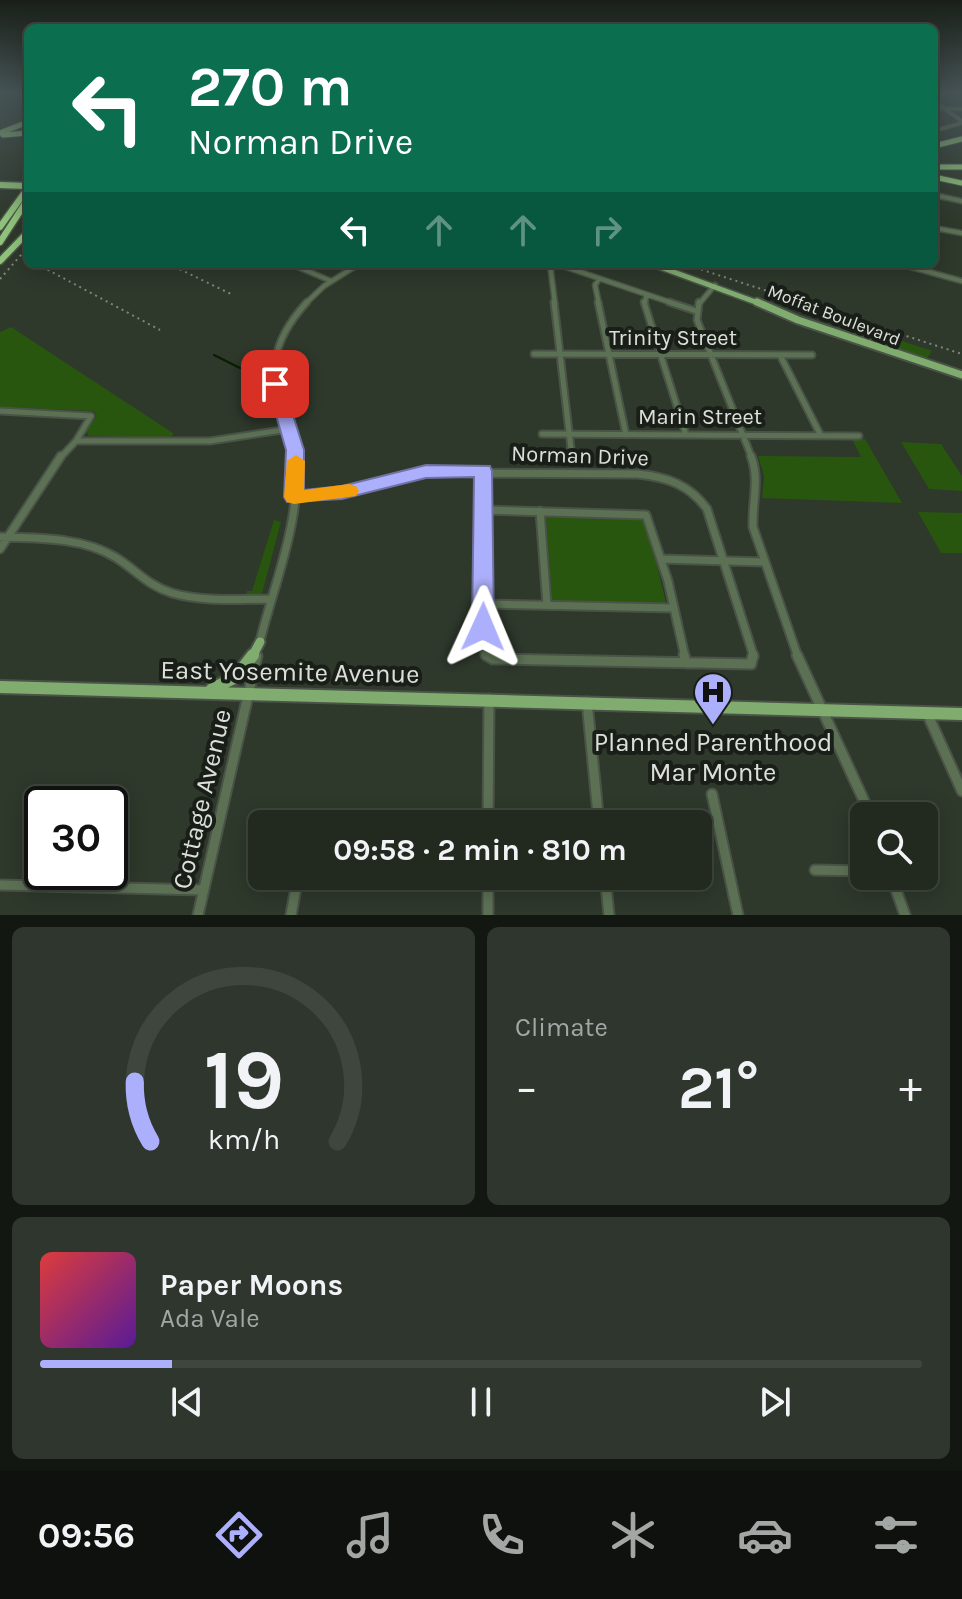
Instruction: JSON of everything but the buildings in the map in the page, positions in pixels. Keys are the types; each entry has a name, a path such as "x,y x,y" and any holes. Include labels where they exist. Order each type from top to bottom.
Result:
{"highway":[{"path":"938,145 962,139"},
{"path":"938,164 962,165"},
{"path":"938,178 962,183"},
{"path":"0,185 24,187"},
{"path":"0,227 24,189"},
{"path":"0,242 24,205"},
{"path":"0,261 24,236"}],"main road":[{"name":"Moffat Boulevard","path":"664,268 715,285 798,320 962,375"},
{"path":"203,692 236,680 248,668 260,642"},
{"name":"East Yosemite Avenue","path":"0,687 962,714"}],"street":[{"path":"938,196 962,201"},
{"path":"938,228 960,232"},
{"path":"300,268 331,281"},
{"name":"Cottage Avenue","path":"198,915 294,497 297,466 276,390 276,352 292,318 310,297 352,268"},
{"path":"550,268 571,449"},
{"path":"568,268 696,311"},
{"path":"915,268 962,281"},
{"path":"599,279 595,285 626,435"},
{"path":"715,285 702,297 696,311 757,476 752,521 804,675 864,802"},
{"path":"646,296 644,301 686,435"},
{"name":"Trinity Street","path":"534,354 812,355"},
{"path":"780,355 821,436"},
{"path":"0,411 89,415 91,418 4,537 0,549"},
{"path":"76,441 210,441 289,429"},
{"name":"Marin Street","path":"542,434 859,436"},
{"path":"483,471 483,510 484,604 485,655 493,659 686,663 649,518 643,514 483,510"},
{"name":"Norman Drive","path":"294,497 342,493 416,473 638,474 668,479 689,489 704,505 754,657 747,666 686,663"},
{"path":"540,511 547,605"},
{"path":"4,537 45,538 110,554 139,579 171,593 209,599 270,599"},
{"path":"661,559 764,562"},
{"path":"484,604 673,608"},
{"path":"488,810 489,699"},
{"path":"587,702 598,810"},
{"path":"927,713 962,791"},
{"path":"712,794 738,915"},
{"path":"815,870 850,871"},
{"path":"0,885 203,890"},
{"path":"291,915 295,890"},
{"path":"488,890 488,915"},
{"path":"606,890 609,915"},
{"path":"896,890 905,915"}],"green space":[{"path":"845,322 932,351 926,360 839,331"},
{"path":"11,327 173,435 168,438 89,436 86,431 97,416 94,411 0,407 0,332"},
{"path":"852,439 865,439 902,503 762,498 764,476 758,456 861,457"},
{"path":"901,442 941,444 962,476 962,491 929,489"},
{"path":"918,512 962,513 962,553 941,553"},
{"path":"546,516 646,519 666,603 552,601"},
{"path":"274,520 281,522 261,597 218,595 246,595 247,591 252,591"}],"waterway":[{"path":"214,355 240,368"}],"railway":[{"path":"0,279 24,252"},
{"path":"44,268 160,330"},
{"path":"177,268 231,294"},
{"path":"696,268 962,354"}],"slow traffic":[{"path":"296,461 294,497 349,491"}],"place":[{"name":"Planned Parenthood Mar Monte","path":"713,726"}],"route":[{"path":"275,384 295,450 294,497 342,493 392,478 426,472 483,471 483,627"}]}
